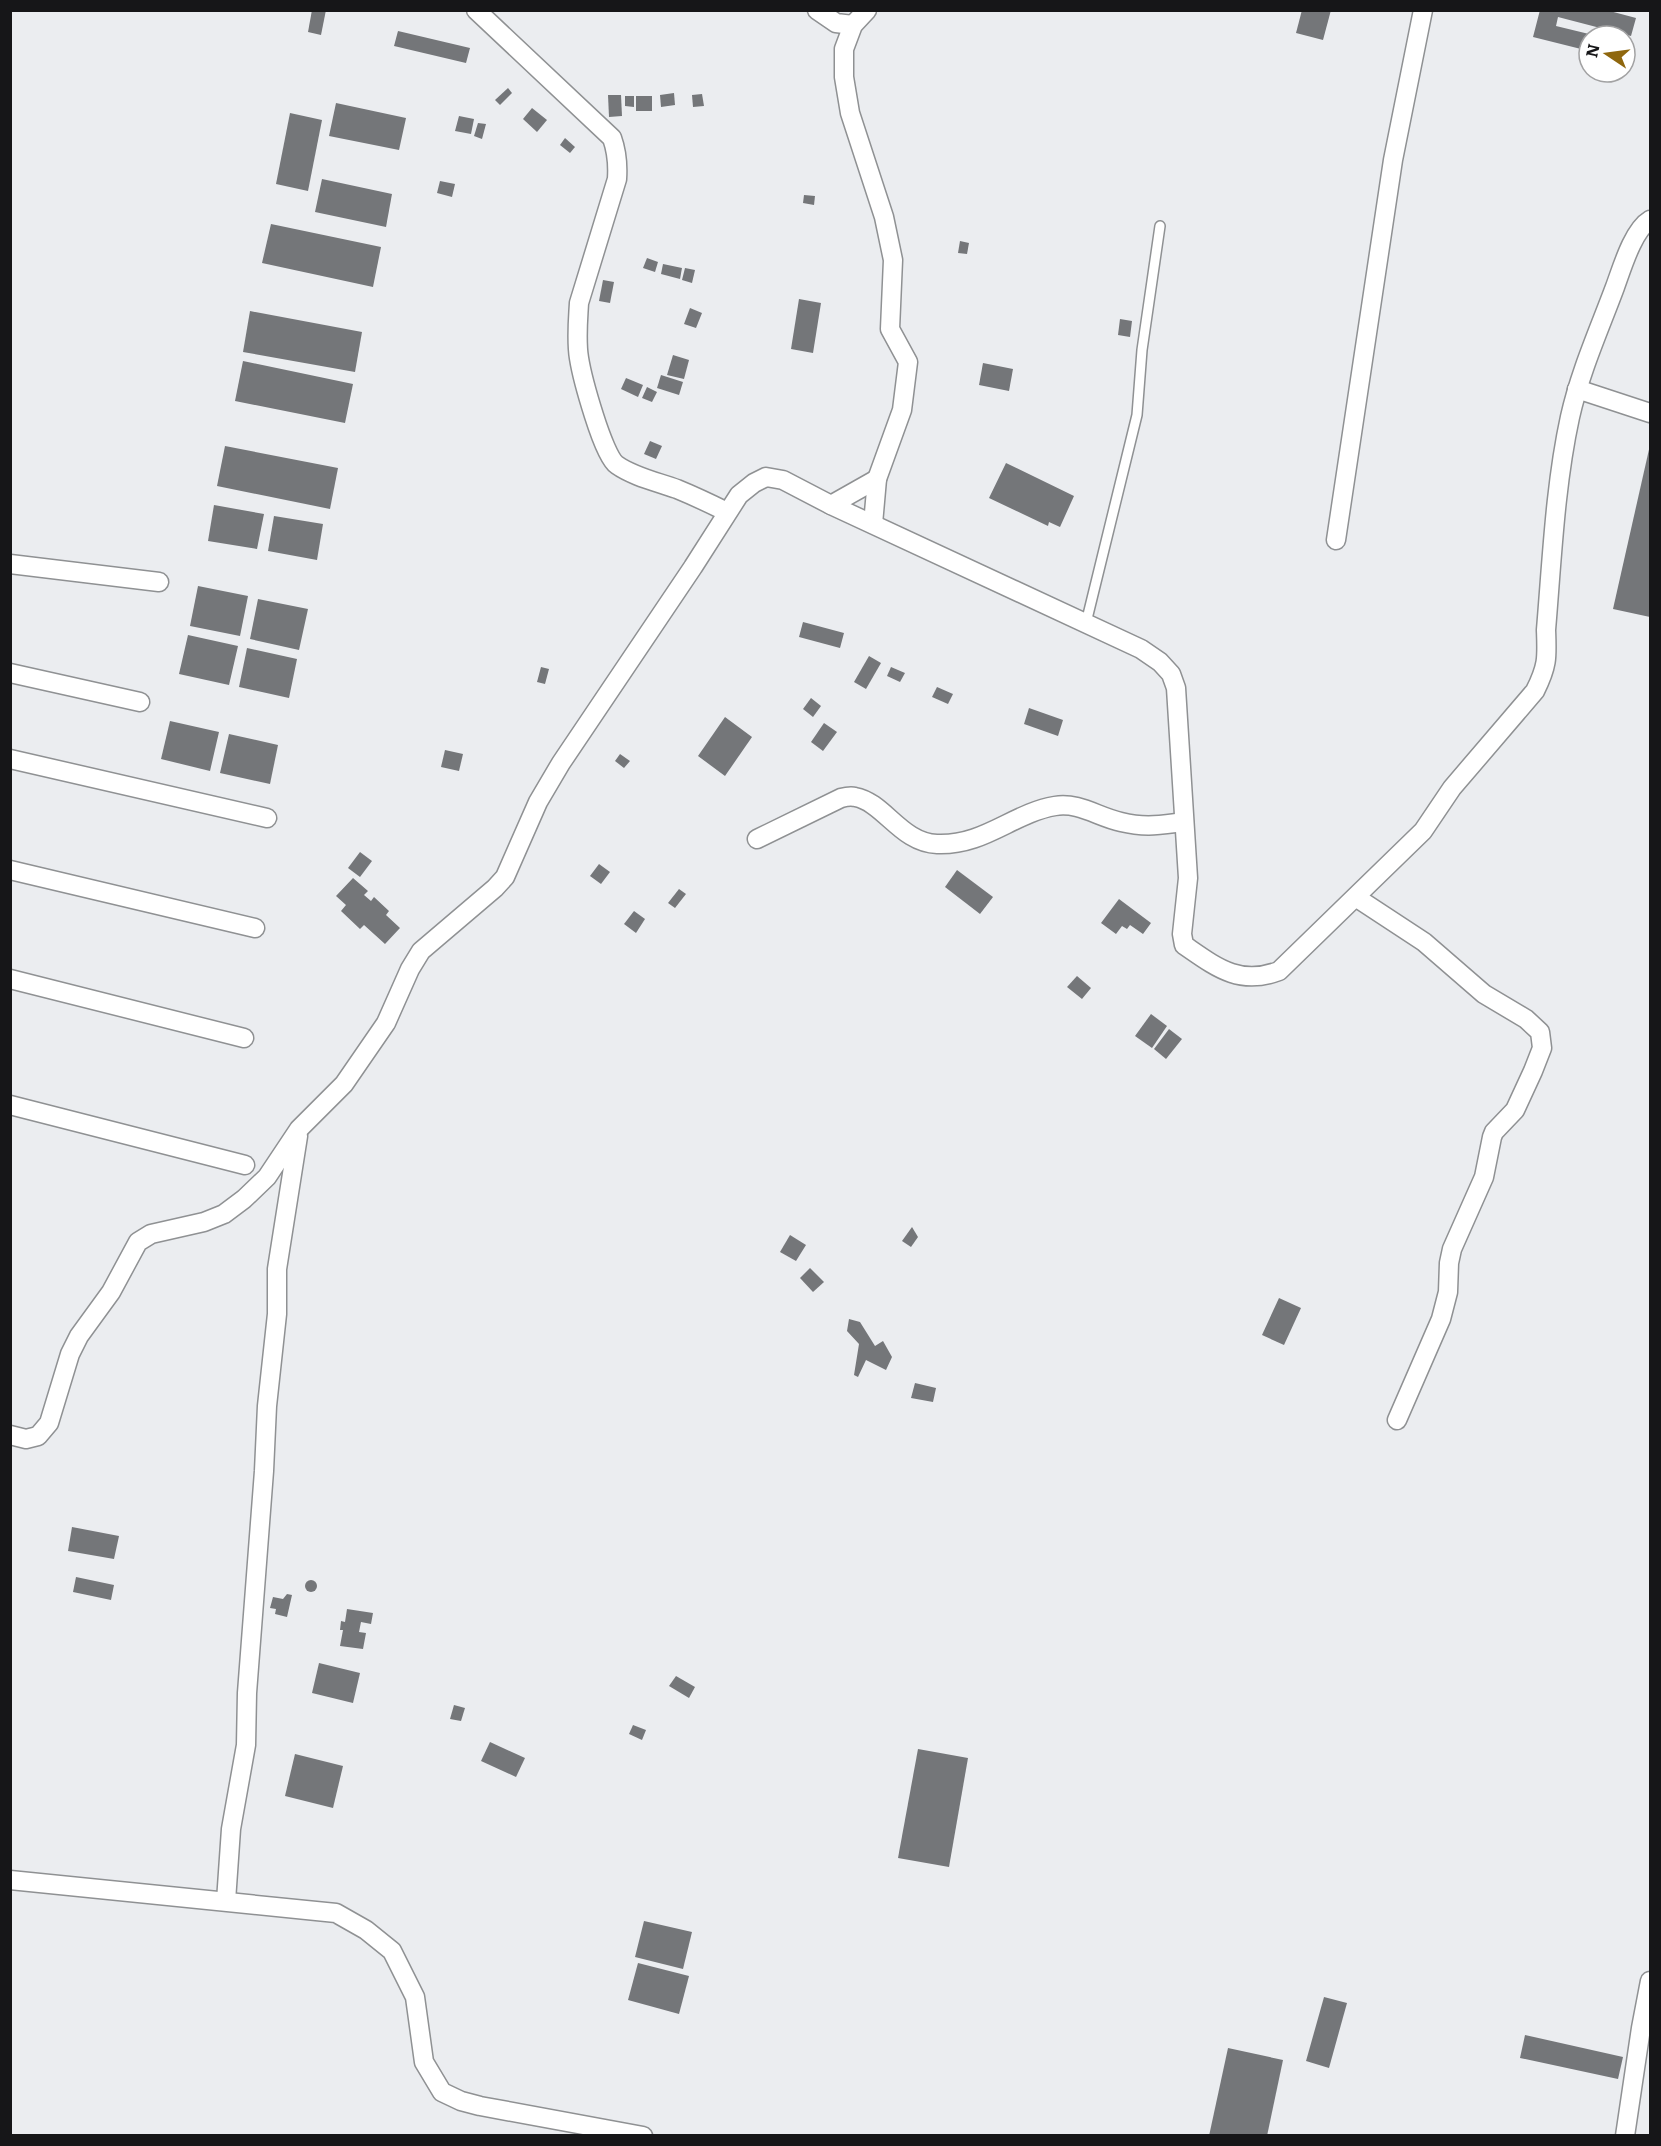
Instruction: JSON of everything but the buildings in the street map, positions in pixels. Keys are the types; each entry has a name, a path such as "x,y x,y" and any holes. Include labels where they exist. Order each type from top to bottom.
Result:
{"street":[{"path":"476,10 612,138 616,150 618,164 616,180 579,303 578,324 579,356 585,386 608,454 615,464 628,471 727,512"},
{"path":"817,10 837,23 853,25"},
{"path":"867,10 853,25 844,49 844,77 850,113 884,217 893,260 890,329 908,362 902,410 877,479 873,524"},
{"path":"1336,540 1393,160 1424,10"},
{"path":"10,1435 26,1439 38,1436 49,1423 70,1354 79,1336 111,1292 138,1242 151,1234 204,1222 224,1214 244,1199 267,1178 299,1129 344,1084 386,1023 421,951 505,877 538,802 561,763 739,495 753,483 766,477 783,480 831,505 1141,649 1160,662 1171,674 1176,688 1188,878 1182,939 1184,946 1226,971 1244,976 1263,978 1279,971 1357,898 1370,882 1423,831 1452,788 1535,691 1544,673 1563,451 1577,389 1636,236 1644,224 1650,220"},
{"path":"1577,389 1650,413"},
{"path":"831,505 877,479"},
{"path":"10,564 159,582"},
{"path":"10,673 140,702"},
{"path":"10,759 267,818"},
{"path":"757,839 841,798 854,797 864,800 915,838 936,844 984,837 1032,814 1056,806 1080,807 1118,822 1146,827 1184,822"},
{"path":"10,870 255,928"},
{"path":"1357,898 1433,949 1484,994 1526,1019 1540,1032 1542,1048 1515,1110 1492,1137 1484,1177 1452,1249 1448,1292 1442,1318 1397,1420"},
{"path":"10,979 244,1038"},
{"path":"10,1105 245,1165"},
{"path":"226,1901 231,1829 246,1745 247,1692 267,1406 277,1314 277,1269 299,1129"},
{"path":"10,1880 336,1913 366,1930 392,1951 415,1997 424,2062 442,2092 480,2106 643,2136"},
{"path":"1625,2136 1650,1981"}],"lane":[{"path":"1086,623 1137,415 1142,351 1160,226"}]}
